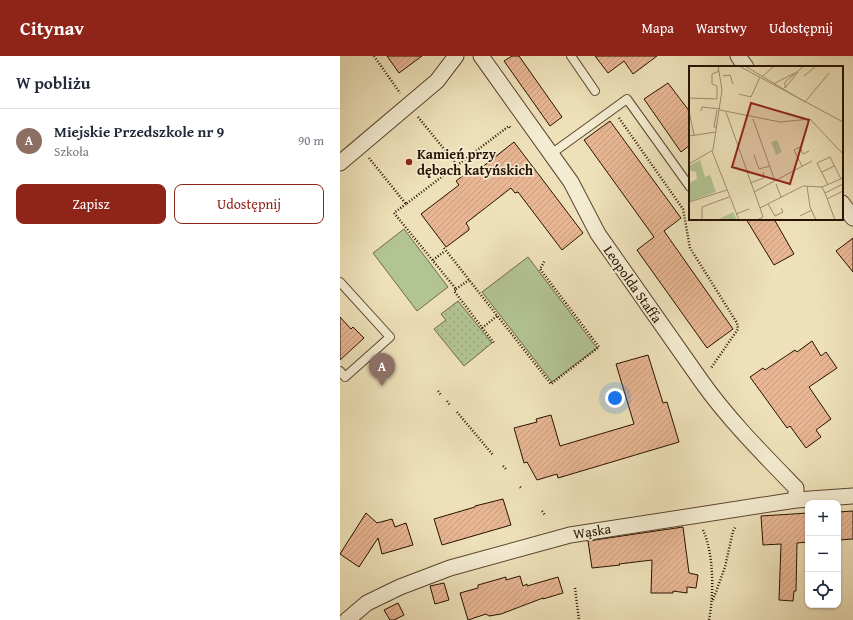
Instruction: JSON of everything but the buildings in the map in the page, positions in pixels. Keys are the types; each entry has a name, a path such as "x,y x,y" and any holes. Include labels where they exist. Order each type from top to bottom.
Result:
{"street":[{"path":"340,164 437,81 456,56"},
{"name":"Leopolda Staffa","path":"481,56 571,182 603,242 702,382 714,398 796,488 796,500"},
{"path":"738,56 745,66"},
{"path":"843,204 853,218"},
{"name":"Wąska","path":"347,620 367,603 400,587 450,568 548,540 570,535 796,500 853,496"}],"lane":[{"path":"571,56 595,91"},
{"path":"551,154 627,99 689,186"},
{"path":"340,282 390,337 345,377 340,372"}],"path":[{"path":"374,56 401,95"},
{"path":"613,110 683,209 690,248 738,323 738,329 702,382"},
{"path":"416,114 457,165"},
{"path":"494,343 454,292 456,289 394,213 509,126 513,132"},
{"path":"367,156 406,204"},
{"path":"433,260 444,250 551,384 599,347 540,269 545,260"},
{"path":"456,289 469,280"},
{"path":"482,328 497,316"},
{"path":"438,391 441,395"},
{"path":"447,401 450,405"},
{"path":"457,412 493,455"},
{"path":"503,466 506,469"},
{"path":"542,511 545,515"},
{"path":"709,620 712,602 725,567 732,531 739,521"},
{"path":"703,528 708,541 712,602"},
{"path":"575,588 579,620"}],"green space":[{"path":"404,229 448,287 417,311 373,253"},
{"path":"528,257 597,348 552,382 482,292"},
{"path":"458,301 492,343 464,366 434,329 446,320 441,314"}],"place":[{"name":"Kamień przy dębach katyńskich","path":"409,162"},
{"name":"Miejskie Przedszkole nr 9","path":"382,386"}]}
